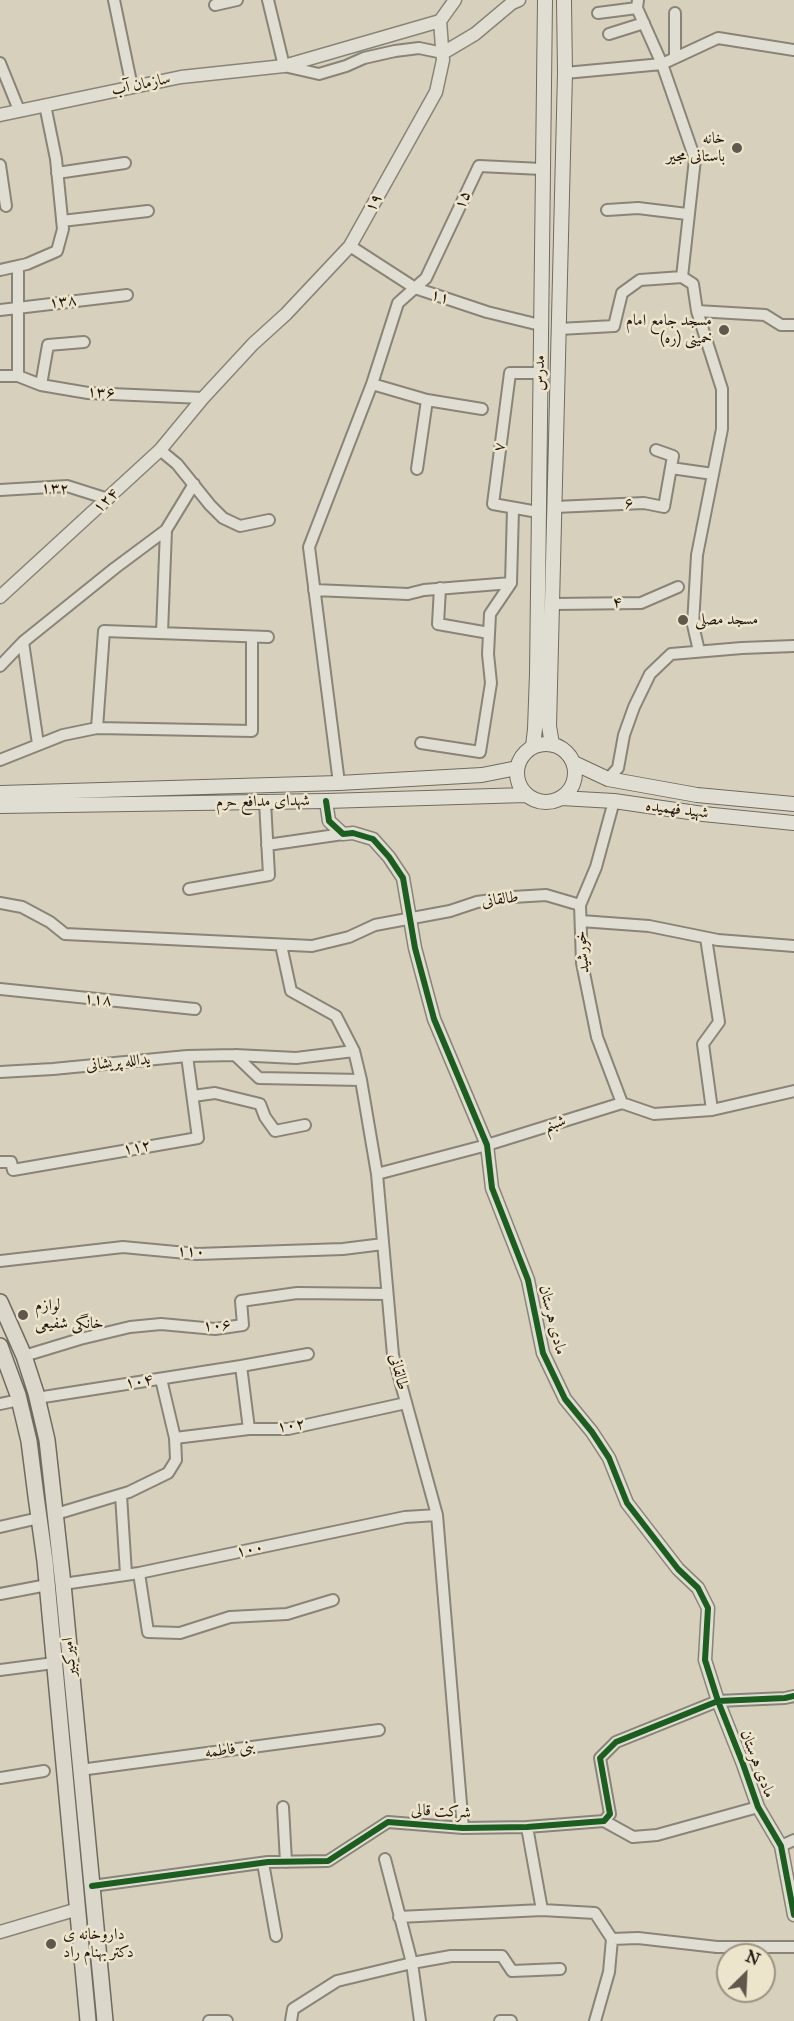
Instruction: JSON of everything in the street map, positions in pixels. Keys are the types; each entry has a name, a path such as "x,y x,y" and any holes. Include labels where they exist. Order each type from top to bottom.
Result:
{"main road":[{"name":"مدرس","path":"533,746 536,718 545,0"},
{"name":"مدرس","path":"552,744 549,726 565,72 564,0"},
{"path":"541,260 561,258"},
{"path":"542,743 552,744 561,747 569,754 574,763 575,779 572,787 561,798 543,802 526,795 517,778 517,768 525,752 533,746 542,743"},
{"name":"شهید فهمیده","path":"574,763 608,779 697,795 794,804"},
{"name":"شهدای مدافع حرم","path":"0,793 339,783 482,775 517,768"},
{"name":"شهدای مدافع حرم","path":"0,806 326,801 526,795"},
{"name":"شهید فهمیده","path":"561,798 614,801 653,808 794,823"},
{"path":"740,818 747,807 742,799"},
{"path":"767,820 763,810 768,801"},
{"name":"امیرکبیر","path":"0,1302 24,1356 47,1440 105,2021"},
{"name":"امیرکبیر","path":"0,1346 19,1400 29,1441 39,1518 78,1909 85,2021"}],"street":[{"path":"114,0 132,87"},
{"path":"215,5 237,0"},
{"path":"268,0 284,66"},
{"path":"440,21 455,0"},
{"path":"443,53 475,34 512,3 519,0"},
{"path":"598,13 638,4 662,64 694,159 682,278"},
{"path":"675,13 675,57"},
{"name":"سازمان آب","path":"0,115 181,77 284,66 440,21"},
{"name":"۱۹","path":"203,398 252,344 286,314 350,246 436,92 443,60 440,21"},
{"path":"609,34 644,23"},
{"path":"565,72 662,64 718,38 794,50"},
{"name":"سازمان آب","path":"284,66 319,74 364,58 395,51 418,48 443,53"},
{"path":"0,63 19,110"},
{"path":"0,270 18,266 57,251 63,229 57,173 45,105"},
{"path":"57,173 125,163"},
{"path":"0,165 6,207"},
{"name":"۱۵","path":"415,288 426,278 479,166 543,169"},
{"path":"607,210 638,208 687,214"},
{"path":"62,221 148,211"},
{"name":"۱۱","path":"350,246 415,288 487,312 540,325"},
{"path":"18,266 18,376"},
{"path":"559,329 614,326 622,293 640,280 682,278 693,284 697,311 722,389 722,429 697,555 693,625 699,651"},
{"path":"339,783 309,547 372,384 398,303 415,288"},
{"name":"۱۳۸","path":"0,310 127,295"},
{"path":"697,311 765,315 781,325 794,325"},
{"path":"41,385 48,345 84,342"},
{"name":"۷","path":"513,509 493,504 510,373 540,373"},
{"name":"۱۳۶","path":"0,376 18,376 41,385 88,393 203,398"},
{"path":"372,384 427,400 482,409"},
{"name":"۱۲۴","path":"0,597 160,450 203,398"},
{"path":"417,470 427,400"},
{"path":"160,450 177,464 223,518 240,526 269,520"},
{"path":"656,450 673,456 671,468 713,474"},
{"name":"۶","path":"555,507 644,503 664,507 671,468"},
{"path":"0,666 23,642 166,530 194,484"},
{"name":"۱۳۲","path":"0,490 67,486 108,499"},
{"path":"421,743 480,752 490,683 488,654 490,614 511,583 513,509 538,512"},
{"path":"162,633 166,530"},
{"path":"314,590 408,594 440,588 511,583"},
{"name":"۴","path":"553,604 641,603 678,587"},
{"path":"440,588 438,624 489,633"},
{"path":"97,728 104,631 268,637"},
{"path":"0,760 63,735 97,728 252,731 252,637"},
{"path":"23,642 38,744"},
{"path":"608,779 618,768 624,735 631,714 651,674 671,654 794,646"},
{"path":"326,801 329,821 343,834"},
{"name":"خورشید","path":"614,801 596,867 580,905 582,963 597,1038 622,1103"},
{"path":"189,889 269,875 265,802"},
{"name":"مادی هرستان","path":"343,834 353,833 373,839 403,878 415,948 434,1019 487,1145 492,1188 528,1280 543,1353 565,1399 592,1432 609,1458 627,1503 678,1569 698,1588 708,1608 705,1660 758,1807 781,1846 794,1915"},
{"path":"267,845 343,834"},
{"name":"طالقانی","path":"0,903 22,907 50,921 65,934 312,946 349,937 375,925 450,911 477,902 546,895 580,905"},
{"path":"581,921 649,926 705,938 794,946"},
{"path":"705,938 719,1022 703,1044 712,1110"},
{"name":"طالقانی","path":"281,945 291,991 336,1016 354,1051 362,1080 377,1174 393,1355 436,1515 463,1828"},
{"name":"۱۱۸","path":"0,989 195,1009"},
{"name":"یدالله پریشانی","path":"0,1072 187,1056 235,1055 296,1058 354,1051"},
{"path":"235,1055 259,1078 362,1080"},
{"name":"۱۱۲","path":"0,1162 11,1162 13,1170 198,1138 187,1056"},
{"path":"622,1103 654,1114 712,1110 794,1091"},
{"path":"193,1096 215,1093 260,1104 265,1117 275,1131 305,1125"},
{"name":"شبنم","path":"377,1174 487,1145 622,1103"},
{"name":"۱۱۰","path":"0,1261 123,1247 197,1254 343,1249 383,1244"},
{"name":"۱۰۶","path":"24,1356 130,1327 161,1324 215,1329 243,1325 241,1301 297,1293 387,1294"},
{"name":"۱۰۴","path":"37,1398 308,1354"},
{"path":"242,1366 249,1429"},
{"path":"56,1514 121,1495 168,1473 176,1460 175,1438 161,1379"},
{"path":"0,1404 19,1400"},
{"name":"۱۰۲","path":"175,1438 249,1429 288,1429 406,1404"},
{"path":"121,1495 126,1574"},
{"name":"۱۰۰","path":"63,1584 139,1572 405,1517 436,1515"},
{"path":"0,1527 39,1518"},
{"path":"139,1572 148,1632 180,1632 230,1617 288,1614 333,1600"},
{"path":"0,1594 47,1585"},
{"path":"0,1670 54,1662"},
{"path":"758,1807 649,1836 633,1838 604,1821 610,1815 600,1758 616,1742 718,1701 794,1696"},
{"name":"بنی فاطمه","path":"80,1770 379,1730"},
{"path":"0,1778 44,1771"},
{"path":"283,1807 286,1862"},
{"name":"شرکت قالی","path":"92,1886 263,1863 328,1861 388,1822 463,1828 526,1827 604,1821"},
{"path":"526,1827 542,1911"},
{"path":"781,1846 794,1840"},
{"path":"385,1859 412,1963 420,2021"},
{"path":"263,1863 276,1936"},
{"path":"0,1932 78,1909"},
{"path":"399,1917 542,1911 595,1913 612,1939 609,1972 595,2021"},
{"path":"612,1939 638,1938 717,1947 794,1947"},
{"path":"291,2021 293,2009 337,1981 412,1963 451,1956 502,1956 512,1971 560,1969"},
{"path":"209,2021 227,2021"},
{"path":"500,2021 511,2021"}],"cycle path":[{"path":"326,801 329,821 343,834 353,833 373,839 403,878 415,948 434,1019 487,1145 492,1188 528,1280 543,1353 565,1399 592,1432 609,1458 627,1503 678,1569 698,1588 708,1608 705,1660 758,1807 781,1846 794,1915"},
{"path":"92,1886 268,1862 328,1861 388,1822 463,1828 527,1827 604,1821 610,1814 600,1758 616,1742 718,1701 794,1696"}],"place":[{"name":"خانه باستانی مجیر","path":"737,148"},
{"name":"مسجد جامع امام خمینی (ره)","path":"724,330"},
{"name":"مسجد مصلی","path":"683,620"},
{"name":"لوازم خانگی شفیعی","path":"23,1315"},
{"name":"داروخانه ی دکتر بهنام راد","path":"51,1944"}]}
